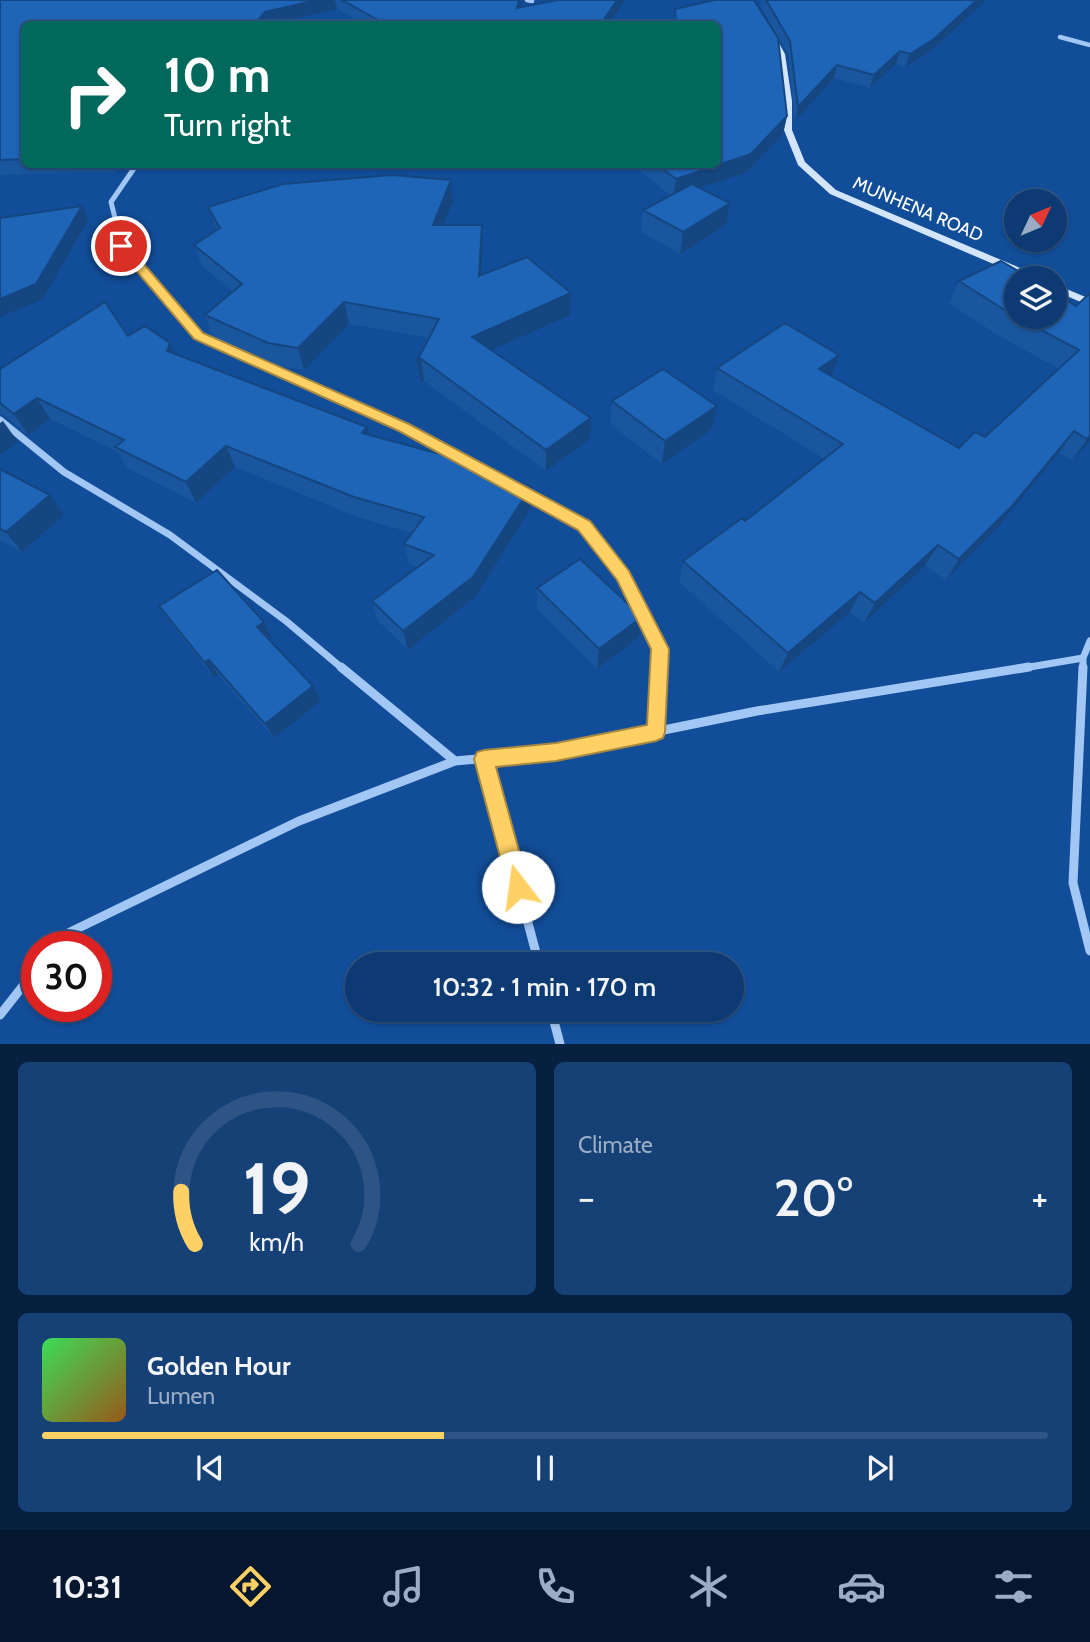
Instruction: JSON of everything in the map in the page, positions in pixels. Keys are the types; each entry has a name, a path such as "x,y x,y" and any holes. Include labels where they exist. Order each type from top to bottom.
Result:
{"street":[{"name":"MUNHENA ROAD","path":"765,25 781,54 789,130 802,163 817,178 833,192 1007,266"},
{"path":"1060,37 1090,45"},
{"path":"133,168 111,202 121,246 198,336 404,428 584,526 623,575 660,649 656,732"},
{"path":"1067,292 1090,303"},
{"path":"0,420 64,472 170,535 286,621 455,761"},
{"path":"1090,641 1083,658 1073,883 1090,951"},
{"path":"72,931 299,821 455,761 556,752 757,711 1083,658"},
{"path":"484,759 536,952"},
{"path":"0,1015 21,988"},
{"path":"554,1022 560,1044"}],"building":[{"path":"0,0 317,0 265,12 258,21 21,21 21,159 0,160"},
{"path":"342,0 519,0 517,8 557,0 617,0 603,21 380,21"},
{"path":"715,0 754,0 778,38 787,116 751,154 721,164 721,21 676,21 675,9"},
{"path":"766,0 977,0 934,39 910,54 900,51 874,75 837,65 798,107 790,41"},
{"path":"661,168 709,168 676,179"},
{"path":"392,175 451,180 433,225 482,225 479,276 527,257 571,293 472,337 591,418 546,450 421,359 417,361 439,319 344,302 298,348 268,343 205,315 242,284 194,245 220,228 208,207 283,184"},
{"path":"692,184 730,203 683,232 643,210"},
{"path":"82,206 36,284 0,299 0,218"},
{"path":"1001,261 1010,266 1004,266 1004,310 959,281"},
{"path":"1090,293 1090,436 1087,439 1074,431 1013,505 959,559 938,545 875,603 860,592 788,653 683,561 742,518 745,521 843,444 717,368 785,323 839,355 819,369 959,448 975,432 985,437 1079,350 1039,329 1067,329 1067,300 1076,306"},
{"path":"105,302 128,336 145,326 170,343 167,351 367,427 362,433 440,454 506,479 500,483 520,490 528,485 531,487 473,577 403,631 372,601 434,555 404,544 424,517 354,497 226,446 186,482 115,447 124,440 37,398 14,414 0,403 0,369"},
{"path":"663,369 717,406 665,441 612,401"},
{"path":"0,469 50,495 6,532 0,529"},
{"path":"580,559 642,617 599,649 537,588"},
{"path":"217,570 264,622 257,627 313,686 265,724 209,660 204,662 159,606"}],"route":[{"path":"121,246 198,336 404,428 584,526 623,575 660,649 656,732 556,752 484,759 518,887"}]}
